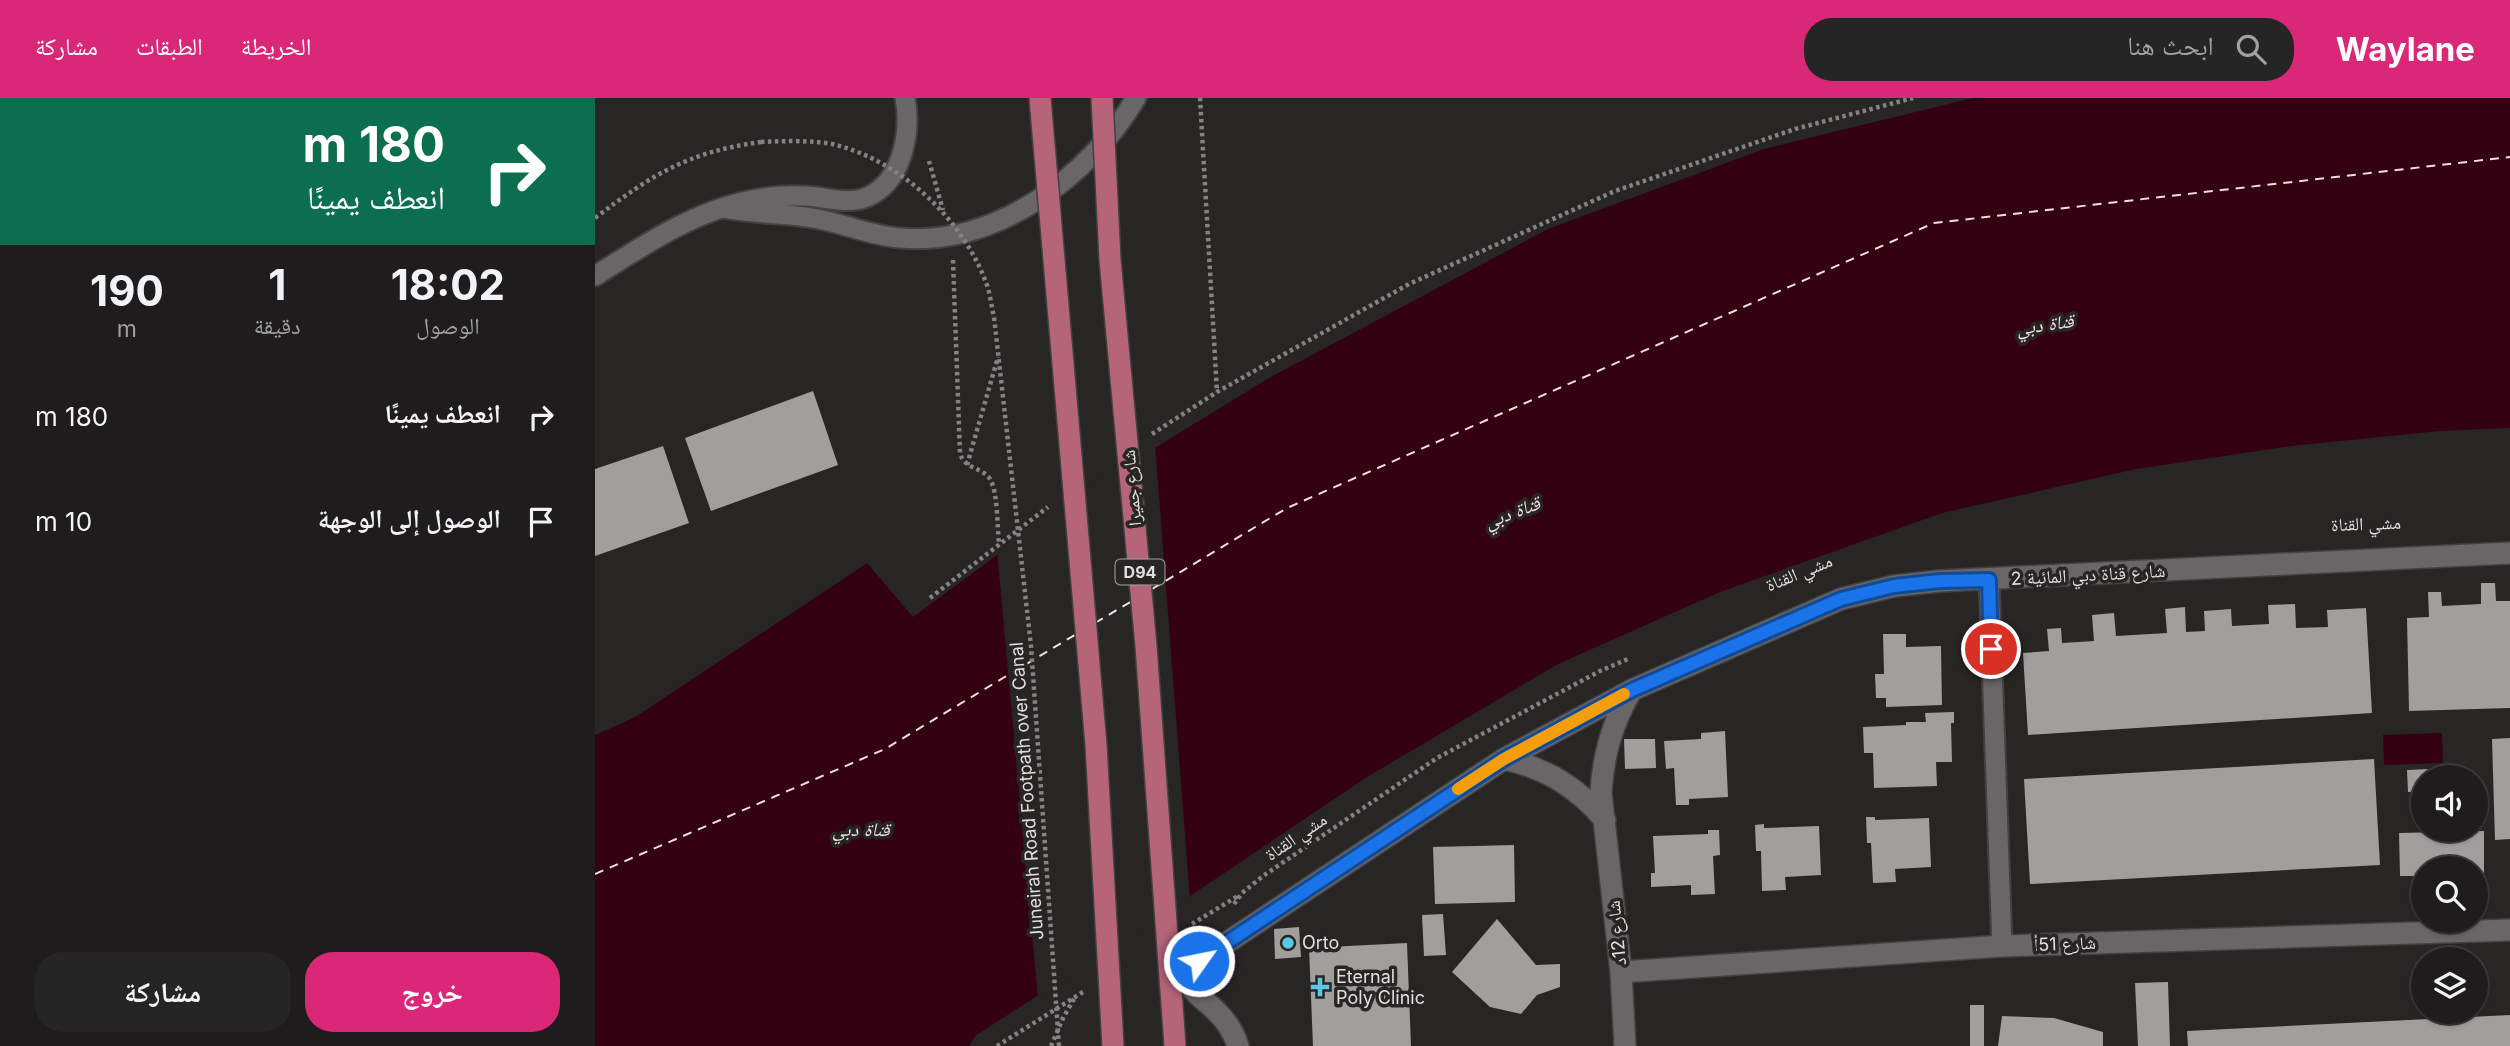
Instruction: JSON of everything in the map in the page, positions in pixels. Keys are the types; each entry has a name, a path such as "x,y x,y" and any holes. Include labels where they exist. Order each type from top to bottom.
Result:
{"main road":[{"path":"1040,98 1096,745 1113,1046"},
{"name":"شارع جميرا","path":"1102,98 1111,260 1146,646 1175,1046"}],"street":[{"name":"شارع قناة دبي المائية 2","path":"1238,1046 1227,1023 1216,1010 1195,994 1190,986 1192,967 1504,759 1632,690 1841,599 1894,586 1940,581 2510,553"},
{"name":"شارع 12د","path":"1625,1046 1621,972 1601,793 1602,765 1608,739 1618,713 1632,690"},
{"path":"1504,759 1527,764 1560,779 1589,801 1605,820"},
{"name":"شارع 51أ","path":"1621,972 2002,946 2510,930"}],"lane":[{"path":"595,276 662,233 723,208 769,197 809,196 850,201 875,193 891,176 901,157 907,135 908,113 905,98"},
{"path":"723,208 810,217 874,234 901,238 950,237 980,229 1046,193 1076,170 1103,144 1136,98"},
{"path":"1989,580 2002,946"}],"path":[{"path":"1201,98 1217,392"},
{"path":"1143,440 1217,392 1409,284 1615,191 1795,129 1913,98"},
{"name":"Juneirah Road Footpath over Canal","path":"595,218 666,169 696,155 728,146 796,141 832,144 867,157 901,176 925,195 948,219 969,248 985,281 994,317 1019,534 1031,646 1059,1046"},
{"path":"928,159 950,237 953,259 959,448 967,465 984,474 992,484 999,543"},
{"path":"967,465 998,357"},
{"path":"930,598 1050,506"},
{"name":"مشي القناة","path":"1212,953 1227,913 1242,893 1263,876 1437,758 1600,671 1639,654"},
{"path":"1051,1046 1076,996"}],"water":[{"name":"قناة دبي","path":"1973,98 2510,98 2510,428 2440,431 2291,446 2136,469 1942,513 1720,592 1558,664 1367,777 1147,925 975,1036 969,1046 595,1046 595,735 635,717 867,563 913,617 1083,492 1269,378 1548,229 1764,149"},
{"path":"2442,733 2443,763 2384,765 2383,735"}],"pier":[{"path":"1155,444 1190,900 1038,999 997,551 1081,489"},
{"path":"866,560 867,563 635,717 595,735 595,731 634,714"}],"building":[{"path":"813,391 838,465 711,511 685,438"},
{"path":"663,446 689,523 595,556 595,469"},
{"path":"2481,583 2495,583 2496,601 2510,601 2510,708 2409,711 2407,618 2429,617 2428,592 2441,592 2442,606 2481,604"},
{"path":"2295,604 2296,628 2328,627 2327,610 2366,608 2372,713 2028,735 2023,653 2049,651 2047,629 2061,628 2062,643 2094,641 2092,615 2114,613 2116,636 2167,633 2165,609 2185,607 2186,632 2205,631 2204,611 2231,609 2232,626 2269,624 2268,605"},
{"path":"1883,634 1906,634 1906,647 1941,646 1942,705 1886,707 1886,698 1876,698 1875,674 1884,674"},
{"path":"1954,712 1954,723 1951,723 1952,762 1936,762 1937,786 1874,788 1873,753 1864,753 1863,727 1926,722 1925,713"},
{"path":"1725,731 1728,797 1689,799 1689,805 1676,805 1674,768 1666,769 1664,741 1701,739 1701,733"},
{"path":"2510,738 2510,839 2495,840 2492,739"},
{"path":"1624,739 1655,739 1656,768 1625,769"},
{"path":"2374,759 2380,865 2030,884 2024,779"},
{"path":"2407,770 2411,770 2411,792 2408,792"},
{"path":"1866,817 1875,817 1875,820 1929,818 1931,867 1895,869 1896,882 1873,883 1871,843 1867,843"},
{"path":"1764,824 1764,828 1819,826 1821,875 1785,877 1786,890 1762,891 1761,851 1756,851 1755,825"},
{"path":"1708,830 1719,830 1720,855 1713,856 1715,894 1691,895 1691,885 1651,887 1651,873 1655,873 1653,836 1708,834"},
{"path":"2399,833 2411,833 2411,842 2484,842 2484,856 2411,856 2411,876 2400,876"},
{"path":"1514,845 1515,902 1435,904 1433,847"},
{"path":"1443,914 1446,955 1424,956 1422,915"},
{"path":"1497,919 1536,965 1560,964 1560,987 1537,995 1521,1014 1490,1007 1452,972"},
{"path":"1299,927 1301,957 1275,959 1274,929"},
{"path":"1407,943 1411,1046 1313,1046 1309,948"},
{"path":"2168,982 2170,1046 2138,1046 2135,983"},
{"path":"1970,1005 1984,1005 1984,1046 1970,1046"},
{"path":"2510,1015 2510,1046 2188,1046 2187,1031 2411,1020 2411,1024 2488,1024 2488,1016"},
{"path":"2002,1016 2054,1018 2103,1032 2103,1046 1998,1046"}],"ferry route":[{"path":"1152,589 1287,508 1934,223 2510,157"},
{"path":"1095,623 1132,601"},
{"path":"595,874 885,749 1078,633"}],"slow traffic":[{"path":"1458,789 1504,759 1624,694"}],"place":[{"name":"Orto","path":"1288,943"},
{"name":"Eternal Poly Clinic","path":"1320,987"}],"route":[{"path":"1199,961 1504,759 1632,690 1841,599 1894,586 1989,580 1991,649"}]}
